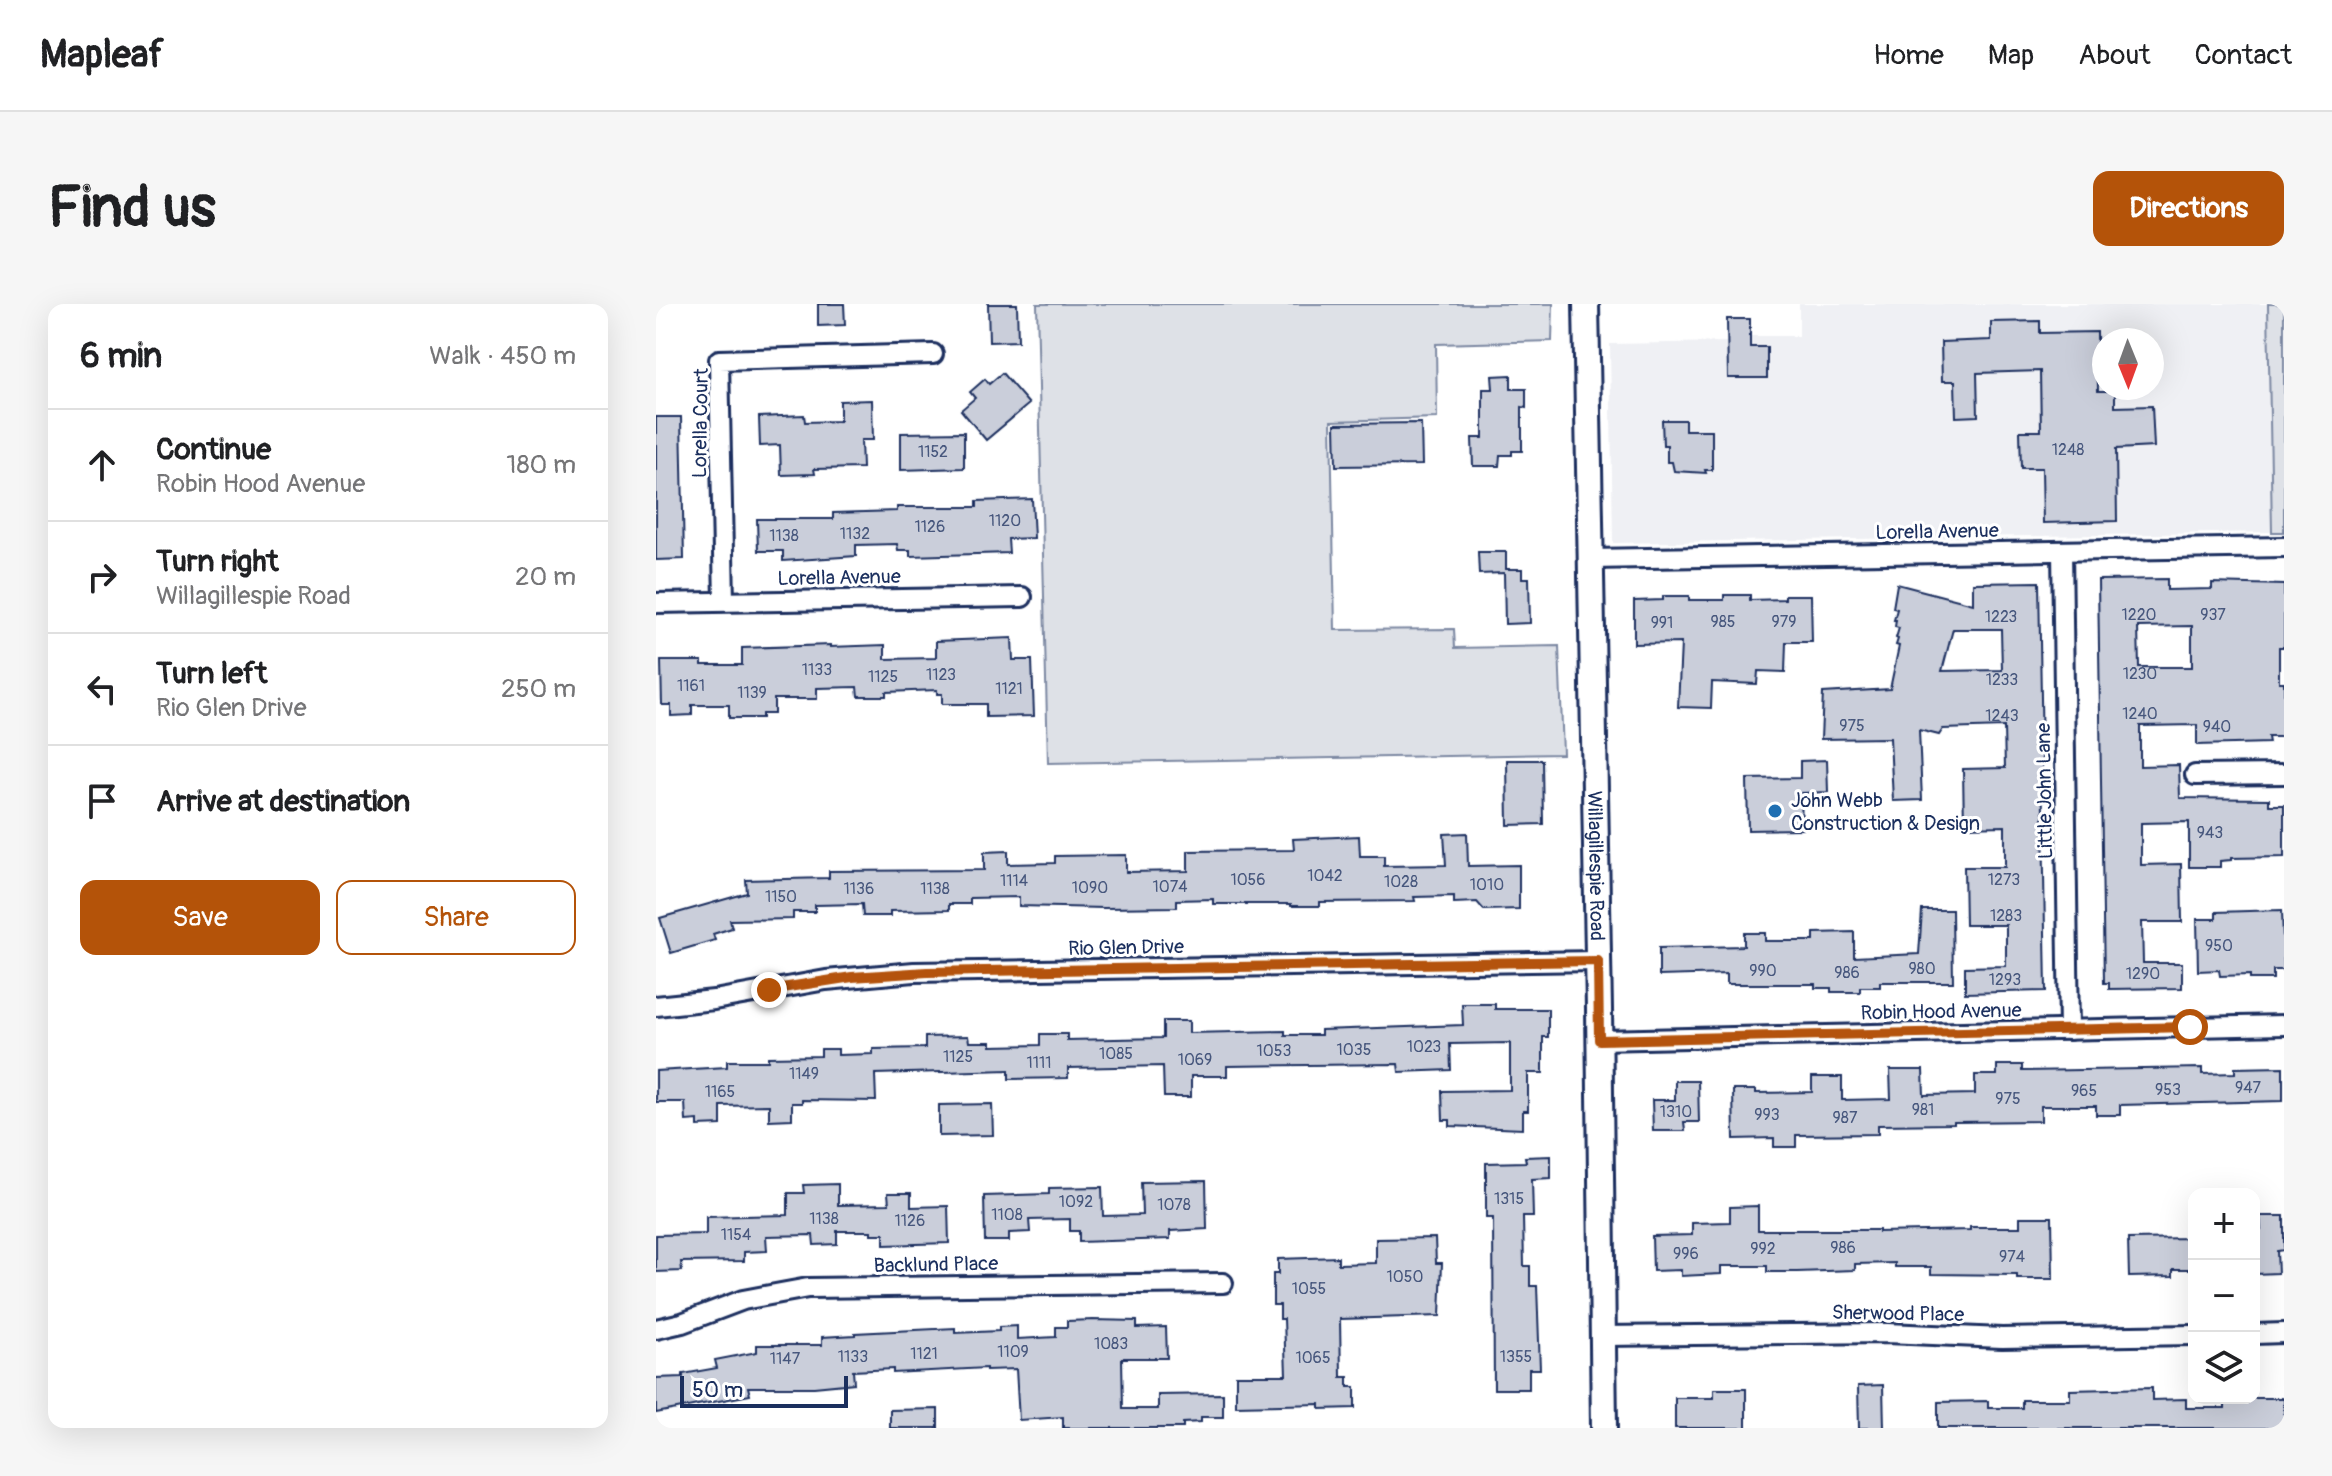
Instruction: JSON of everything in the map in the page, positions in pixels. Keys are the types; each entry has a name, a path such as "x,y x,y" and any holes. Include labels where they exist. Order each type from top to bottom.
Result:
{"main road":[{"name":"Willagillespie Road","path":"1586,304 1604,1428"}],"street":[{"name":"Lorella Court","path":"724,601 719,360 933,354"},
{"name":"Lorella Avenue","path":"1591,559 2284,547"},
{"name":"Little John Lane","path":"2062,551 2069,1030"},
{"name":"Lorella Avenue","path":"656,603 1022,597"},
{"path":"2195,775 2284,774"},
{"name":"Rio Glen Drive","path":"656,1006 714,1000 826,980 914,972 1598,961"},
{"name":"Robin Hood Avenue","path":"1599,1040 2284,1025"},
{"name":"Backlund Place","path":"656,1329 682,1323 743,1300 808,1288 1223,1283"},
{"name":"Sherwood Place","path":"1602,1336 1887,1333 2002,1338 2188,1335"},
{"path":"2260,1334 2284,1333"}],"shaded area":[{"path":"1037,304 1553,304 1552,341 1436,344 1437,418 1331,421 1335,630 1454,629 1455,648 1559,646 1563,754 1048,763"},
{"path":"1799,304 2268,304 2272,532 1613,543 1610,344 1729,342 1729,336 1799,336"},
{"path":"2268,304 2284,304 2284,532 2272,532"}],"building":[{"path":"818,304 844,304 845,325 818,326"},
{"path":"988,304 1017,304 1018,341 989,342"},
{"path":"1727,319 1750,319 1750,347 1767,347 1767,378 1728,378"},
{"path":"2040,321 2040,333 2092,332 2092,400 2115,400 2115,407 2152,406 2154,447 2116,449 2117,521 2043,523 2042,468 2021,468 2020,431 2041,431 2040,371 1977,373 1978,416 1956,417 1955,381 1942,381 1941,342 1991,340 1991,322"},
{"path":"1002,373 1029,404 986,440 961,410 975,398 970,392 985,379 989,384"},
{"path":"1511,375 1511,389 1526,389 1526,408 1522,407 1522,451 1500,455 1499,466 1473,466 1472,438 1483,438 1483,389 1493,389 1492,376"},
{"path":"872,400 873,440 861,440 862,468 814,469 815,474 781,475 780,445 760,446 759,417 804,415 805,422 840,421 840,401"},
{"path":"656,417 681,417 684,559 656,560"},
{"path":"1662,420 1685,420 1685,430 1712,430 1712,470 1705,470 1706,473 1674,471 1672,462 1667,462 1667,445 1663,445"},
{"path":"1421,423 1422,465 1336,466 1335,424"},
{"path":"964,432 964,468 901,470 901,433"},
{"path":"1032,499 1034,538 1008,539 1009,553 910,556 910,550 898,550 897,544 856,545 856,556 783,561 783,551 758,551 757,519 833,519 833,513 897,511 897,507 977,507 977,501"},
{"path":"1478,552 1506,552 1506,569 1522,569 1522,578 1529,578 1530,623 1505,624 1504,573 1479,574"},
{"path":"2167,579 2167,590 2212,589 2212,583 2284,585 2284,647 2279,647 2279,682 2284,682 2284,737 2268,737 2269,743 2197,745 2197,725 2140,726 2140,766 2179,765 2180,798 2269,799 2269,805 2284,805 2284,857 2231,858 2220,861 2220,867 2189,867 2189,822 2141,823 2141,865 2181,864 2182,922 2142,922 2143,963 2182,963 2182,988 2109,989 2109,983 2104,983 2098,580","holes":["2192,626 2192,667 2139,667 2138,627"]},
{"path":"2039,582 2046,991 1965,993 1965,967 2006,966 2006,925 1965,925 1964,867 2005,867 2005,826 1964,827 1963,769 2005,768 2004,727 1943,729 1939,735 1919,730 1922,800 1893,801 1890,738 1821,739 1823,693 1890,689 1899,646 1896,645 1896,638 1899,628 1895,627 1894,620 1897,609 1893,608 1897,584 1973,604 1973,583","holes":["1953,629 2001,629 2002,670 1942,671"]},
{"path":"1724,595 1750,595 1750,600 1811,595 1812,642 1786,642 1785,672 1758,671 1757,684 1712,682 1711,708 1678,707 1681,643 1634,644 1634,601 1663,600 1663,596 1724,600"},
{"path":"1012,638 1013,660 1032,660 1034,716 986,717 986,704 942,704 942,694 937,694 937,690 858,696 857,687 817,688 817,699 774,699 774,714 762,714 762,718 729,718 729,705 692,705 692,715 671,716 671,705 662,705 661,661 742,665 742,648 830,645 885,645 885,659 936,658 936,641"},
{"path":"1507,760 1542,760 1543,824 1508,825"},
{"name":"John Webb Construction & Design","path":"1827,760 1828,792 1801,793 1802,829 1748,830 1747,779 1800,778 1800,761"},
{"path":"1467,833 1468,866 1519,865 1519,909 1484,910 1477,902 1454,903 1454,896 1414,897 1415,901 1320,902 1320,906 1213,904 1213,899 1177,900 1177,907 1104,908 1019,906 1019,897 970,898 970,904 949,904 949,910 890,911 890,916 863,916 862,904 815,905 815,912 793,912 793,919 730,920 732,928 713,934 715,940 671,953 660,918 747,893 746,880 829,878 829,871 984,870 984,852 1008,851 1008,864 1055,863 1055,856 1126,855 1126,872 1188,871 1188,851 1294,850 1293,839 1359,836 1360,856 1384,856 1384,866 1446,865 1444,834"},
{"path":"1922,910 1952,910 1953,982 1880,982 1880,987 1860,987 1860,992 1831,992 1831,988 1815,988 1815,984 1727,984 1727,974 1659,976 1659,948 1744,946 1744,933 1765,933 1765,941 1814,941 1814,933 1854,932 1854,957 1919,954"},
{"path":"2282,910 2284,970 2273,970 2273,979 2250,979 2250,975 2220,976 2219,970 2198,971 2197,919 2216,919 2216,912"},
{"path":"1462,1004 1495,1004 1495,1009 1548,1009 1548,1037 1543,1037 1543,1073 1528,1073 1528,1111 1523,1111 1523,1129 1450,1126 1450,1120 1443,1120 1442,1091 1510,1090 1510,1043 1450,1044 1451,1070 1399,1072 1398,1064 1227,1066 1227,1076 1191,1076 1191,1097 1164,1097 1163,1066 1068,1068 1068,1078 1009,1079 1009,1070 875,1074 876,1101 802,1100 802,1103 792,1103 792,1119 769,1120 769,1105 721,1106 721,1125 698,1126 698,1120 686,1121 685,1102 656,1102 656,1071 727,1067 727,1061 768,1061 768,1057 821,1056 821,1049 838,1049 838,1055 873,1054 873,1049 925,1048 925,1037 968,1036 969,1042 991,1042 991,1046 1040,1045 1040,1034 1067,1034 1067,1040 1163,1038 1163,1021 1189,1021 1189,1033 1285,1031 1285,1035 1321,1035 1321,1030 1463,1025"},
{"path":"1997,1065 2022,1065 2022,1071 2202,1068 2202,1074 2235,1073 2235,1068 2283,1067 2283,1101 2120,1105 2120,1115 2096,1115 2096,1106 2041,1106 2041,1121 1878,1125 1878,1134 1796,1135 1796,1147 1774,1147 1774,1138 1734,1139 1733,1090 1756,1090 1756,1093 1812,1092 1812,1077 1842,1077 1842,1100 1891,1099 1890,1070 1923,1070 1924,1095 1975,1094 1975,1075 1997,1075"},
{"path":"1675,1081 1698,1081 1699,1122 1684,1122 1685,1131 1653,1131 1652,1100 1675,1100"},
{"path":"992,1104 993,1135 939,1136 939,1105"},
{"path":"1551,1156 1551,1178 1532,1179 1533,1217 1523,1217 1524,1266 1530,1266 1530,1286 1537,1286 1540,1369 1529,1369 1529,1389 1494,1389 1493,1218 1486,1218 1486,1163 1526,1162 1525,1157"},
{"path":"1206,1181 1207,1229 1170,1231 1170,1239 1079,1242 1079,1231 1070,1231 1070,1219 1029,1220 1030,1232 1009,1233 1009,1241 985,1241 984,1196 1049,1194 1049,1188 1102,1187 1103,1216 1142,1215 1141,1182"},
{"path":"838,1184 838,1205 889,1204 888,1193 911,1193 911,1207 948,1206 949,1243 884,1245 884,1234 871,1234 871,1231 837,1231 837,1244 814,1245 813,1235 766,1236 767,1251 744,1252 744,1261 681,1262 682,1271 656,1272 656,1235 706,1234 706,1217 788,1215 788,1193 804,1193 803,1185"},
{"path":"1758,1206 1758,1230 1970,1230 1970,1227 2020,1227 2020,1217 2052,1217 2053,1279 2017,1279 2017,1275 1931,1274 1931,1267 1895,1267 1895,1263 1855,1264 1855,1270 1797,1272 1767,1272 1767,1266 1721,1266 1721,1274 1681,1276 1681,1270 1653,1271 1652,1236 1692,1235 1692,1223 1730,1222 1730,1207"},
{"path":"2260,1216 2284,1216 2284,1250 2277,1251 2278,1273 2260,1274"},
{"path":"1435,1238 1436,1263 1442,1263 1440,1316 1340,1319 1341,1377 1348,1377 1348,1387 1355,1387 1355,1408 1320,1409 1320,1404 1236,1406 1236,1375 1286,1375 1284,1319 1280,1319 1280,1305 1273,1305 1273,1274 1278,1274 1278,1259 1338,1257 1338,1264 1376,1263 1376,1239"},
{"path":"2188,1238 2188,1269 2173,1269 2173,1276 2129,1277 2128,1239"},
{"path":"1067,1321 1137,1321 1137,1328 1166,1327 1167,1358 1122,1358 1123,1409 1158,1409 1158,1395 1223,1394 1223,1417 1201,1417 1201,1422 1183,1423 1183,1428 1063,1428 1063,1417 1019,1420 1016,1369 986,1368 893,1373 893,1369 853,1371 854,1383 814,1387 748,1387 750,1395 656,1413 656,1378 683,1377 683,1374 717,1368 715,1360 757,1352 757,1345 822,1345 822,1337 855,1333 955,1328 955,1333 999,1331 999,1327 1017,1326 1017,1339 1056,1337 1056,1327 1067,1327"},
{"path":"1883,1385 1884,1428 1859,1428 1858,1386"},
{"path":"2152,1388 2152,1400 2186,1399 2186,1408 2225,1408 2225,1404 2260,1404 2260,1398 2284,1398 2284,1428 1938,1428 1938,1402 1988,1401 1988,1408 2022,1408 2022,1400 2070,1400 2070,1390"},
{"path":"1714,1389 1746,1389 1746,1428 1675,1428 1675,1398 1714,1398"},
{"path":"938,1409 938,1428 890,1428 890,1410"}],"place":[{"name":"John Webb Construction & Design","path":"1775,811"}],"route":[{"path":"769,990 852,977 927,972 1598,961 1599,1040 2190,1027"}]}
